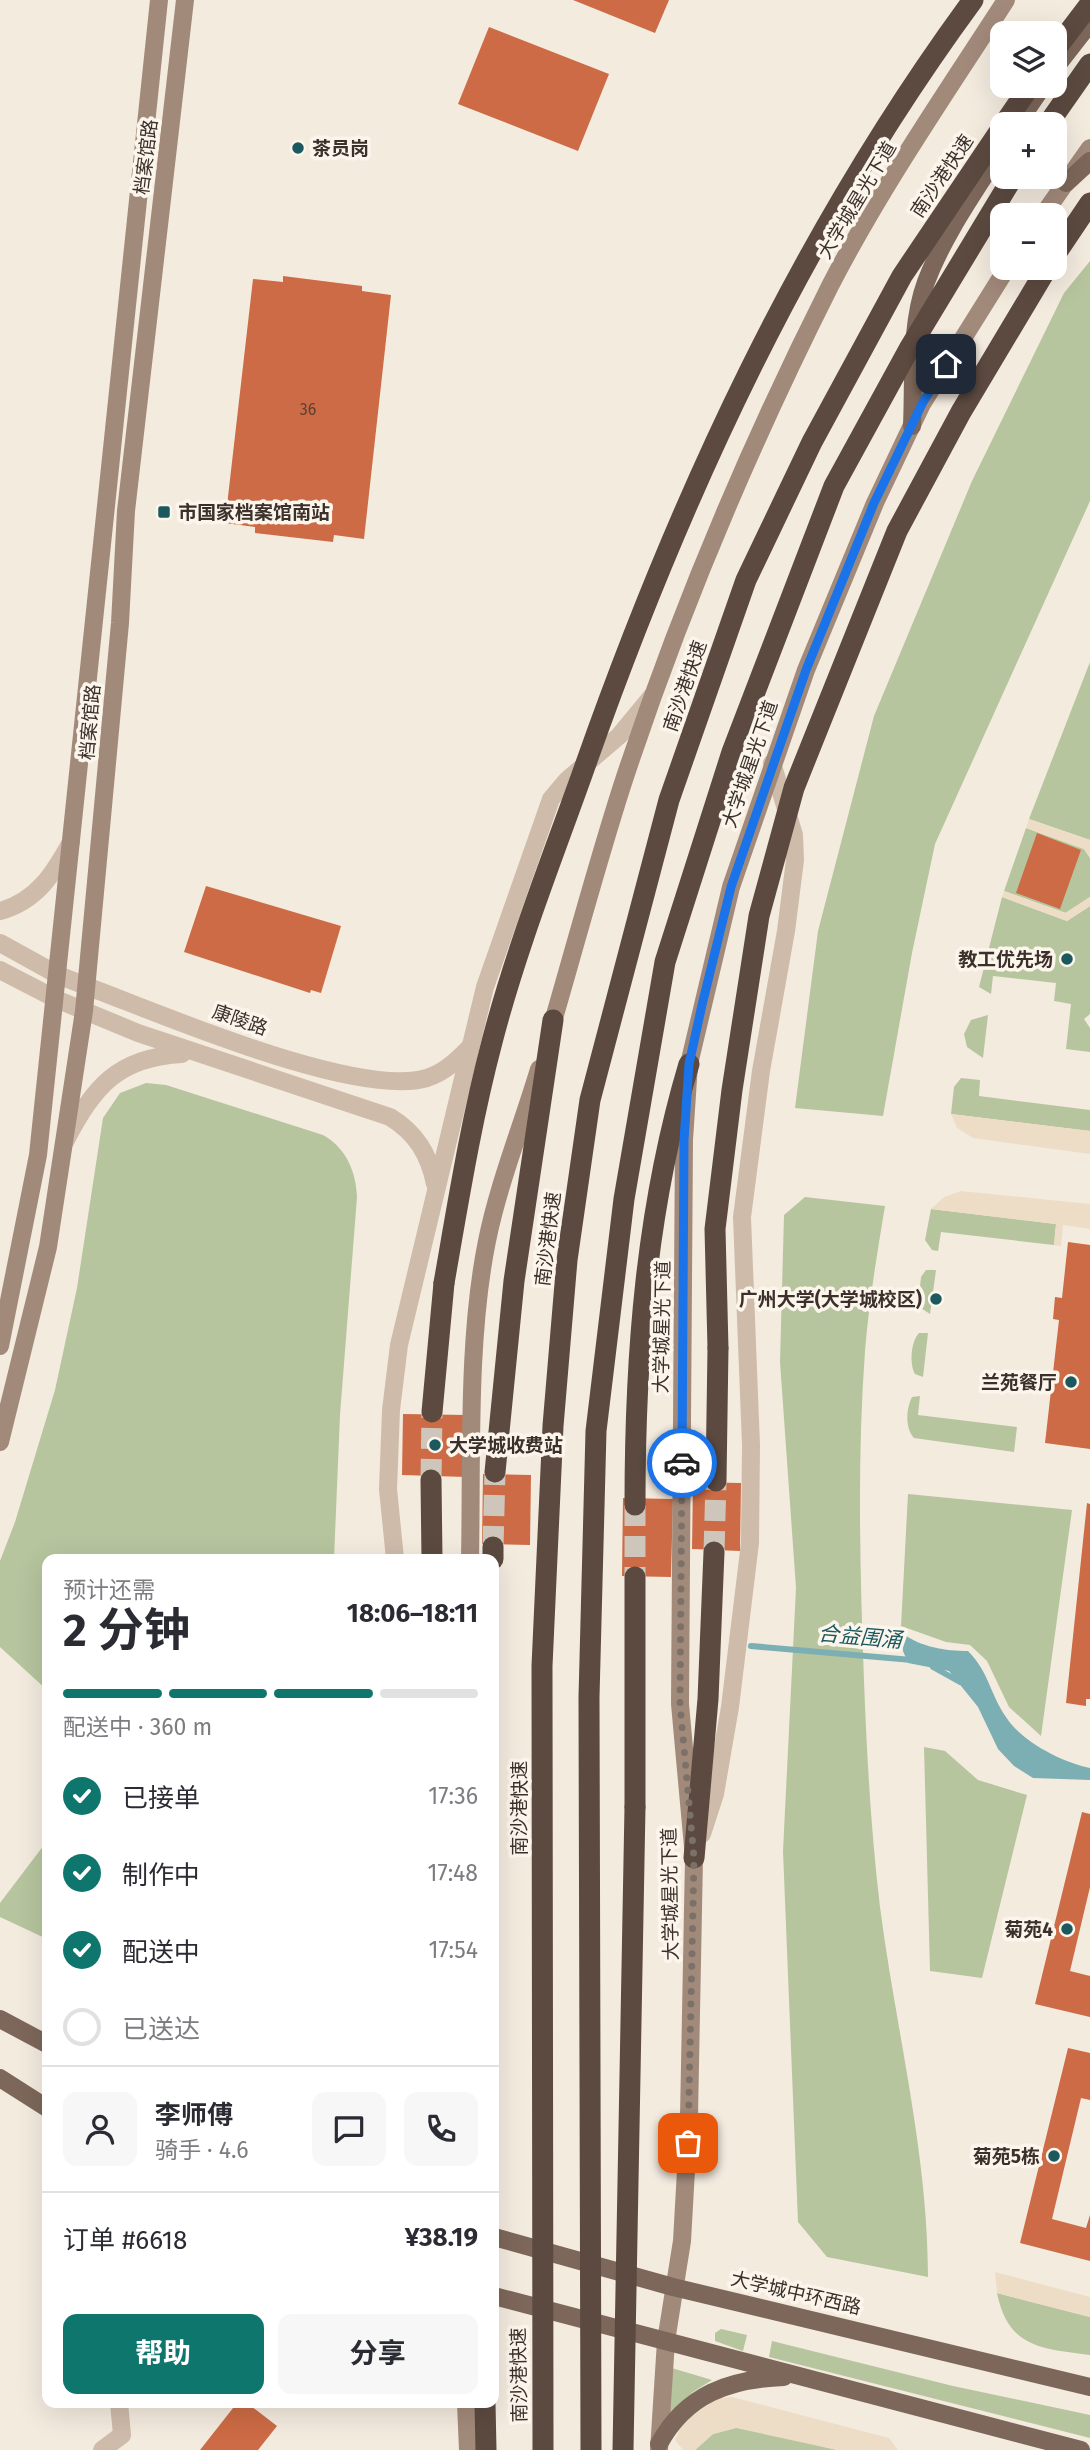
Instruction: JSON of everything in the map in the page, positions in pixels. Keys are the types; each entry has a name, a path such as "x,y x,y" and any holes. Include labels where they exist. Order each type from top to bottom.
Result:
{"highway":[{"path":"432,1412 444,1283 471,1132 492,1040 523,942 610,695 664,555 734,398 813,247 908,93 973,0"},
{"path":"1067,35 1090,4"},
{"path":"1056,112 1090,64"},
{"name":"南沙港快速","path":"543,2450 542,1666 553,1426 566,1274 590,1100 670,800 746,580 812,442 902,276 990,144"},
{"path":"591,2450 589,1697 596,1431 624,1199 665,962 732,752 834,486 909,349 1006,189"},
{"path":"1067,238 1090,203"},
{"path":"716,1481 718,1348 715,1229 732,1090 759,916 794,788 897,531 967,401 1040,280"},
{"path":"495,1472 514,1282 553,1020"},
{"path":"635,1505 638,1380 646,1266 671,1124 689,1064"},
{"path":"431,1480 432,1554"},
{"path":"694,1858 708,1699 714,1552"},
{"path":"623,2450 635,1807 635,1577"},
{"path":"485,2408 486,2450"}],"main road":[{"name":"档案馆路","path":"0,1346 36,1167 56,999 159,0"},
{"name":"档案馆路","path":"0,1441 48,1247 84,1011 110,740 127,511 185,0"},
{"name":"大学城星光下道","path":"470,1554 479,1297 487,1242 510,1150 553,1020 622,787 654,694 730,503 783,383 832,283 890,184 1006,0"},
{"path":"1067,53 1090,23"},
{"path":"1067,182 1090,148"},
{"path":"1067,182 1090,161"},
{"path":"912,426 916,354 925,284 943,245 990,168"},
{"name":"大学城星光下道","path":"659,2447 666,2341 682,2241 689,2117 694,1858 680,1704 684,1140 689,1064 731,887 806,670 874,503 912,426 982,303 998,280"},
{"path":"0,2019 42,2040"},
{"path":"0,2078 42,2105"},
{"name":"大学城中环西路","path":"499,2238 673,2287 948,2350 1090,2387"},
{"path":"499,2297 1081,2450"},
{"path":"659,2447 683,2410 722,2386 756,2378 804,2376"},
{"path":"466,2408 468,2450"}],"street":[{"path":"394,1554 388,1489 394,1378 435,1188 469,1048 520,880 551,799 568,780 620,736 654,694"},
{"path":"694,1858 715,1794 743,1610 750,1543 751,1445 742,1217 761,1071 786,931 795,860 794,835 772,762"},
{"path":"0,911 20,904 44,885 73,839"},
{"name":"康陵路","path":"0,943 58,975 86,986 253,1048 337,1073 382,1081 426,1078 448,1069 469,1048"},
{"path":"0,970 56,999 192,1053 390,1117 405,1126 427,1154 435,1188"},
{"path":"65,1142 93,1093 109,1077 144,1059 192,1053"},
{"path":"102,2450 122,2435 119,2408"}],"green space":[{"path":"1090,261 1090,501 935,844 912,953 883,1116 795,1108 818,931 874,716 972,481 1064,293"},
{"path":"1090,662 1090,840 1029,819"},
{"path":"1026,828 1084,849 1090,858 1090,897 1066,913 1004,891"},
{"path":"1002,897 1067,921 1090,906 1090,1014 1084,1019 1090,1028 1090,1052 1066,1049 1071,1004 1054,1001 1056,983 993,976 991,994 979,987"},
{"path":"988,1015 983,1058 967,1047 964,1034 971,1020"},
{"path":"961,1078 980,1080 979,1096 1090,1110 1090,1131 951,1114 954,1087"},
{"path":"146,1083 166,1085 323,1135 344,1153 352,1169 357,1197 340,1415 334,1554 42,1554 42,1685 0,1647 0,1561 15,1522 55,1390 77,1288 103,1118 120,1093"},
{"path":"805,1197 885,1206 869,1314 862,1392 860,1516 864,1681 880,1907 923,2184 928,2277 827,2257 798,2222 783,1851 796,1588 780,1362 784,1215"},
{"path":"931,1209 1056,1224 1054,1245 941,1232 938,1251 932,1250 925,1240"},
{"path":"926,1270 936,1270 930,1314 918,1306 921,1277"},
{"path":"919,1333 928,1333 923,1377 915,1374 912,1364 913,1347"},
{"path":"920,1396 918,1415 1017,1427 1014,1452 914,1438 909,1429 908,1413 912,1397"},
{"path":"908,1494 1072,1510 1041,1736 1009,1707 987,1661 970,1645 946,1642 901,1626"},
{"path":"924,1747 945,1751 978,1780 1027,1795 982,1978 930,1971"},
{"path":"42,1848 42,1937 0,1917 0,1903"},
{"path":"997,2293 1090,2317 1090,2355 1042,2347 1019,2335 1009,2325"},
{"path":"721,2329 747,2335 743,2351 715,2341 715,2333"},
{"path":"772,2341 953,2386 1090,2415 1090,2438 769,2357"},
{"path":"665,2366 712,2380 693,2392 665,2418"},
{"path":"735,2428 748,2428 837,2450 695,2450 713,2434"}],"shaded area":[{"path":"1029,819 1090,840 1090,858 1084,849 1026,828"},
{"path":"1004,891 1065,913 1090,897 1090,906 1067,921 1002,897"},
{"path":"951,1114 1090,1131 1090,1154 973,1138 957,1128"},
{"path":"961,1191 1090,1204 1090,1229 1063,1225 1061,1246 1054,1245 1056,1224 931,1209 944,1197"},
{"path":"995,2272 1090,2297 1090,2317 997,2293"},
{"path":"732,2397 889,2438 898,2450 837,2450 736,2428 713,2434 695,2450 683,2450 675,2440 683,2422 718,2398"}],"water":[{"path":"902,1633 917,1642 934,1647 968,1651 981,1667 1013,1726 1044,1750 1090,1768 1090,1780 1033,1778 1014,1766 998,1749 978,1707 949,1671 908,1663 903,1651"}],"building":[{"path":"573,0 669,0 655,33"},
{"path":"489,27 609,74 578,151 458,104"},
{"path":"283,276 362,286 362,291 391,295 364,539 334,535 333,542 255,533 255,527 225,523 253,279 283,282"},
{"path":"1037,833 1081,850 1060,909 1016,893"},
{"path":"206,886 341,926 321,993 311,990 310,993 184,952"},
{"name":"兰苑餐厅","path":"1068,1242 1090,1245 1090,1449 1045,1443 1059,1320 1053,1319 1055,1297 1062,1298"},
{"name":"大学城收费站","path":"403,1414 467,1415 466,1477 402,1475"},
{"name":"大学城收费站","path":"483,1474 531,1475 530,1545 482,1544"},
{"path":"693,1482 741,1483 740,1551 692,1549"},
{"path":"623,1498 673,1499 671,1577 622,1576"},
{"path":"1087,1503 1090,1504 1090,1699 1086,1699 1086,1706 1066,1703"},
{"name":"菊苑4","path":"1082,1812 1090,1814 1090,1887 1070,1971 1090,1976 1090,2017 1035,2004"},
{"name":"菊苑5栋","path":"1068,2048 1090,2053 1090,2100 1081,2098 1052,2219 1086,2228 1090,2215 1090,2261 1020,2243"},
{"path":"233,2408 254,2408 277,2426 258,2450 200,2450"}],"waterway":[{"name":"合益围涌","path":"751,1646 912,1660"},
{"name":"合益围涌","path":"933,1667 960,1682"}],"tunnel":[{"path":"431,1480 432,1412"},
{"path":"493,1547 495,1472"},
{"path":"714,1552 716,1481"},
{"path":"635,1505 635,1577"}],"way so far":[{"path":"682,1463 680,1704 694,1858 688,2143"}],"place":[{"name":"茶员岗","path":"298,148"},
{"name":"市国家档案馆南站","path":"164,512"},
{"name":"教工优先场","path":"1067,959"},
{"name":"广州大学(大学城校区)","path":"936,1299"},
{"name":"兰苑餐厅","path":"1071,1382"},
{"name":"大学城收费站","path":"435,1445"},
{"name":"菊苑4","path":"1067,1929"},
{"name":"菊苑5栋","path":"1054,2156"}],"route":[{"path":"682,1463 684,1140 689,1064 702,1005 731,887 760,796 806,670 874,503 922,404 946,364"}]}
